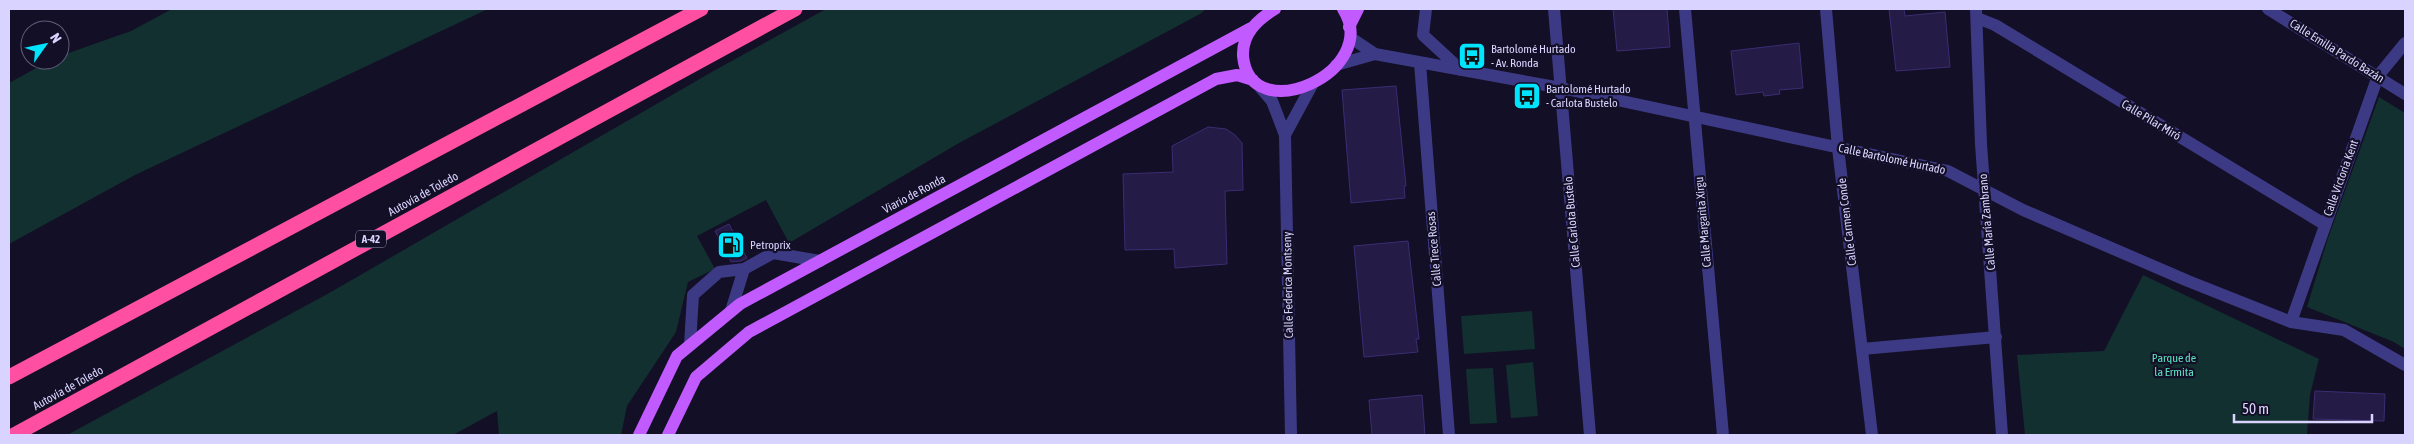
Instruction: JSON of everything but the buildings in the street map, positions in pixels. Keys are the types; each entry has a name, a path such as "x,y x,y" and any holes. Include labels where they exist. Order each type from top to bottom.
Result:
{"highway":[{"path":"9,377 700,9"},
{"name":"Autovía de Toledo","path":"14,435 795,9"}],"main road":[{"name":"Viario de Ronda","path":"639,435 677,356 740,304 1251,28 1275,9"},
{"path":"1343,9 1350,33"},
{"path":"668,435 696,377 749,332 1216,79 1238,75 1257,84 1282,90 1312,86 1346,54 1350,33 1358,9"},
{"path":"1251,28 1242,43 1244,66 1257,84"}],"street":[{"path":"1426,9 1423,35 1461,70"},
{"name":"Calle Carlota Bustelo","path":"1554,9 1590,435"},
{"name":"Calle Margarita Xirgu","path":"1685,9 1724,435"},
{"name":"Calle Carmen Conde","path":"1826,9 1838,148 1872,435"},
{"name":"Calle Emilia Pardo Bazán","path":"2268,9 2405,94"},
{"name":"Calle María Zambrano","path":"1977,13 1984,190 2002,435"},
{"name":"Calle Pilar Miró","path":"1977,13 2324,224"},
{"name":"Calle Bartolomé Hurtado","path":"1350,33 1376,54"},
{"name":"Calle Victoria Kent","path":"2291,322 2324,224 2378,76 2405,42"},
{"name":"Calle Bartolomé Hurtado","path":"1336,65 1376,54 1561,88 1948,171 2023,210 2291,322 2344,330 2405,366"},
{"name":"Calle Trece Rosas","path":"1420,62 1449,435"},
{"name":"Calle Federica Montseny","path":"1257,84 1272,101 1285,135 1290,435"},
{"name":"Calle Federica Montseny","path":"1285,135 1312,86"},
{"path":"690,345 693,295 719,272 744,269 773,253 820,261"},
{"path":"732,310 744,269"},
{"path":"1862,350 1996,337"}],"green space":[{"path":"172,9 488,9 135,175 9,244 9,83 33,70 70,70 70,52 131,31"},
{"path":"826,9 1206,9 1200,14 959,143 789,243 766,200 697,236 715,269 688,282 676,332 627,406 621,435 499,435 497,411 453,435 67,435 331,292 717,69"},
{"path":"2379,97 2405,113 2405,349 2394,342 2307,307 2328,238"},
{"name":"Parque de la Ermita","path":"2143,275 2319,359 2310,395 2307,435 2025,435 2017,355 2104,351"},
{"path":"1532,311 1535,349 1464,354 1461,316"},
{"path":"1533,362 1538,416 1511,418 1506,365"},
{"path":"1493,368 1497,423 1470,424 1466,369"}],"place":[{"name":"Bartolomé Hurtado - Av. Ronda","path":"1472,56"},
{"name":"Bartolomé Hurtado - Carlota Bustelo","path":"1527,96"},
{"name":"Petroprix","path":"731,245"}]}
